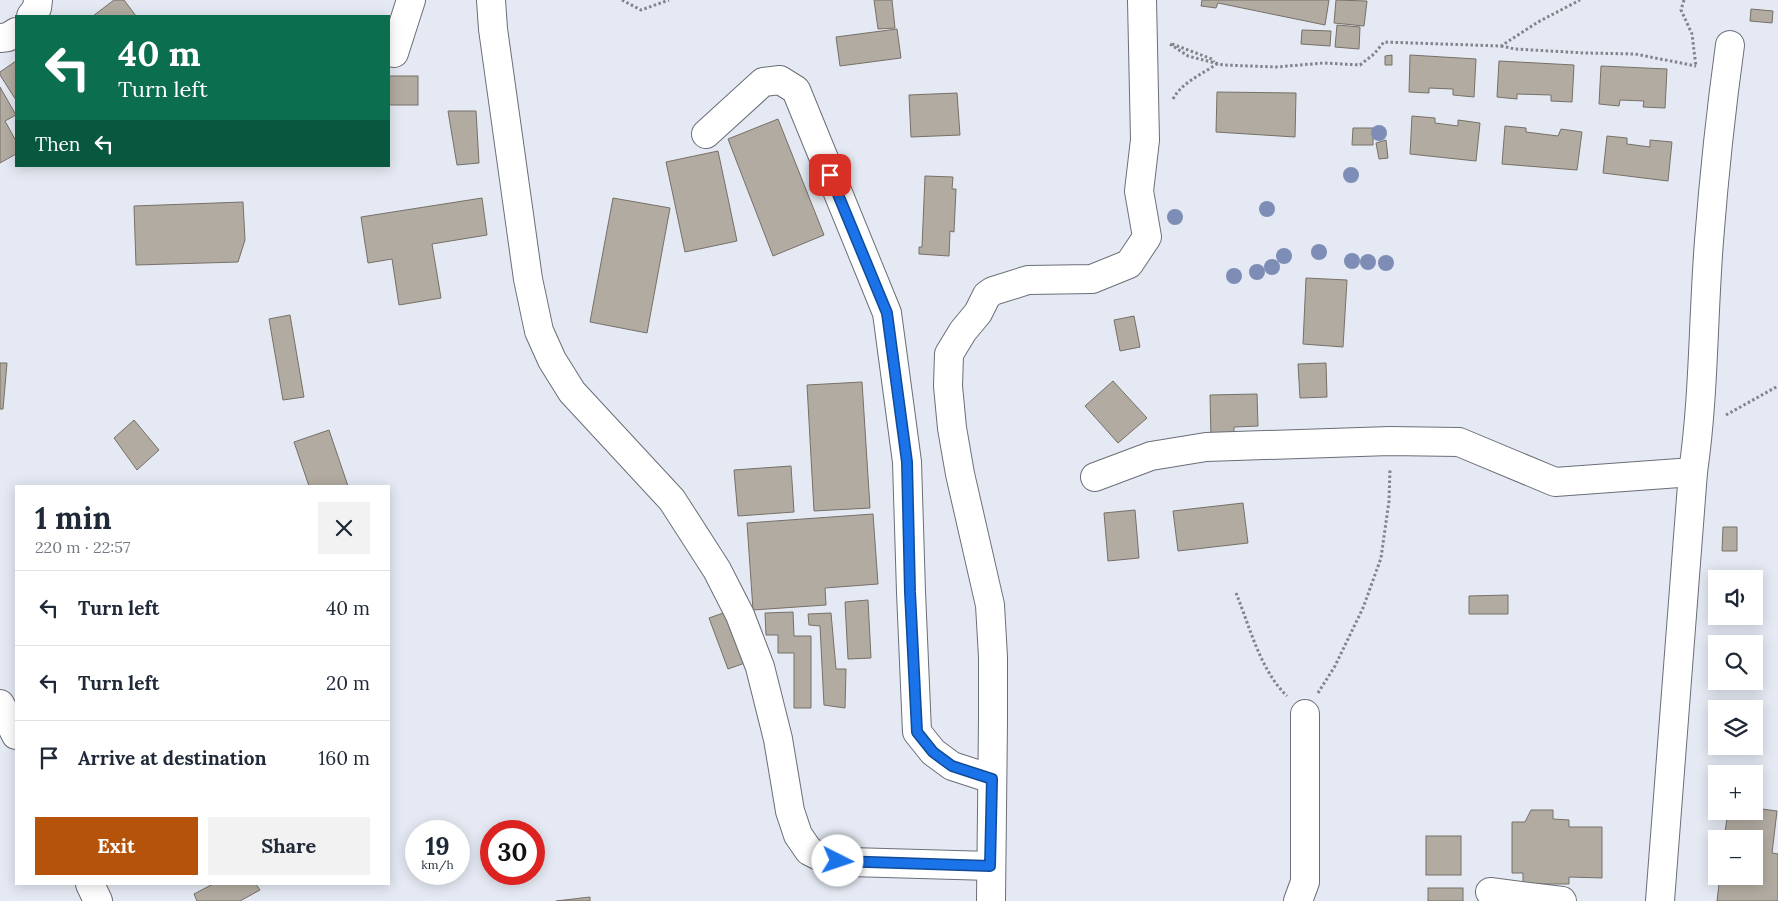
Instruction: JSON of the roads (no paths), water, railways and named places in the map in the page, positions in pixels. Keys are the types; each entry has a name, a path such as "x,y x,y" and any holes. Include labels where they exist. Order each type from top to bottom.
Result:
{"street":[{"path":"32,15 37,8 38,0"},
{"path":"394,53 411,0"},
{"path":"492,0 493,28 528,279 539,331 552,360 572,392 672,500 718,570 740,615 760,667 778,739 790,811 798,835 809,851 827,860 990,866"},
{"path":"990,901 993,657 990,605 960,474 952,428 948,386 949,354 963,331 978,312 987,295 993,291 1028,280 1092,279 1129,264 1147,237 1139,191 1145,140 1142,0"},
{"path":"0,38 8,37 15,33"},
{"path":"1660,901 1693,472 1698,431 1709,242 1730,45"},
{"path":"706,134 763,82 780,80 796,90 887,313 907,462 910,592 917,732 933,752 952,766 992,779"},
{"path":"1095,477 1151,456 1206,447 1390,441 1459,442 1555,482 1693,472"},
{"path":"0,704 15,733"},
{"path":"1298,901 1305,882 1305,714"},
{"path":"90,885 98,901"},
{"path":"1490,892 1562,901"}]}
